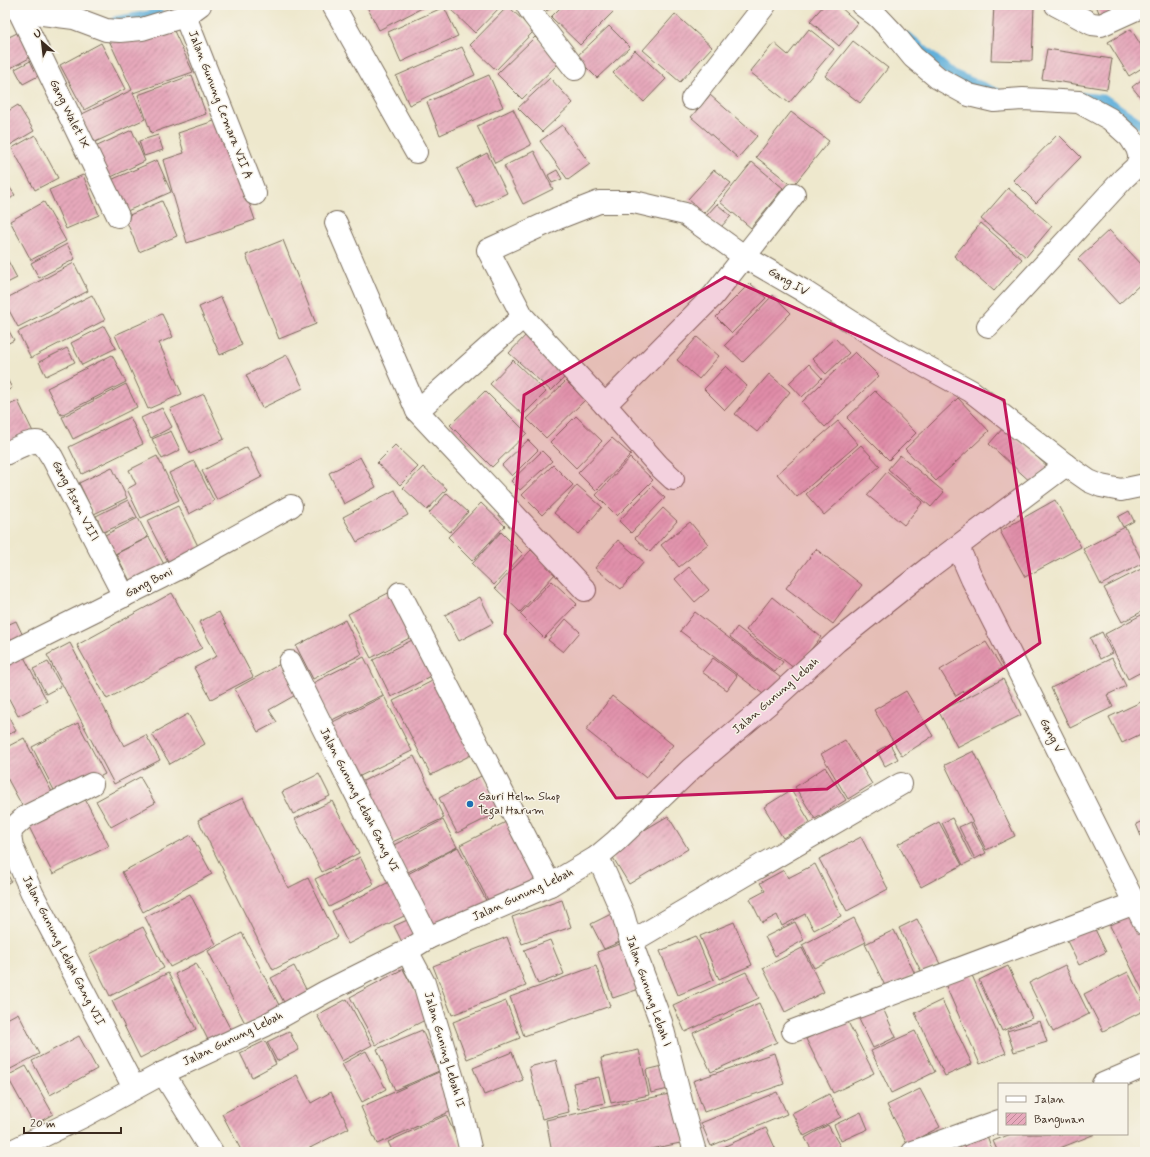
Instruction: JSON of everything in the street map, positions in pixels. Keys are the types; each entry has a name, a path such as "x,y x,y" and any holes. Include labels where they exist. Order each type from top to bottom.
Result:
{"street":[{"path":"333,5 416,152"},
{"path":"527,5 575,69"},
{"path":"692,99 765,5"},
{"path":"862,5 895,35 913,57 938,78 969,95 994,101 1023,99 1079,102 1110,119 1130,137 1137,148 1140,158 1136,167 1124,178 988,326"},
{"path":"1056,5 1092,24 1101,25 1145,5"},
{"path":"15,8 74,18 106,30 120,31 142,29 193,10"},
{"name":"Gang Walet IX","path":"15,8 118,216"},
{"name":"Jalan Gunung Cemara VII A","path":"193,10 255,194"},
{"path":"605,405 713,296 794,194"},
{"name":"Gang IV","path":"523,317 488,250 558,218 599,202 634,202 685,214 745,257 802,290 894,349 971,391 1066,465 1089,481 1101,486 1121,490 1145,485"},
{"path":"336,223 416,411 585,590"},
{"path":"416,411 523,317 673,479"},
{"name":"Gang Asem VIII","path":"5,454 29,443 38,442 42,444 52,457 124,596"},
{"name":"Jalan Gunung Lebah","path":"10,1152 84,1116 163,1073 266,1025 325,992 407,952 428,938 550,885 596,857 616,841 691,769 774,699 837,641 930,568 1066,465"},
{"name":"Gang Boni","path":"5,655 174,571 291,506"},
{"name":"Gang V","path":"958,547 972,579 1145,924"},
{"path":"400,593 550,885"},
{"name":"Jalan Gunung Lebah Gang VI","path":"290,662 428,938"},
{"name":"Jalan Gunung Lebah Gang VII","path":"92,784 24,817 13,828 10,835 12,847 32,893 134,1088"},
{"path":"631,942 748,872 901,784"},
{"name":"Jalan Gunung Lebah I","path":"596,857 602,866 623,914 631,942 661,1022 695,1152"},
{"path":"793,1031 1135,903"},
{"name":"Jalan Guning Lebah II","path":"407,952 424,983 456,1089 471,1152"},
{"path":"1105,1083 1145,1066"},
{"path":"163,1073 212,1152"},
{"path":"913,1152 998,1121"}],"highlighted area":[{"path":"725,277 1004,400 1040,643 827,789 616,798 505,634 524,395"}],"building":[{"path":"366,5 425,5 426,6 379,30"},
{"path":"446,5 502,5 475,33"},
{"path":"541,5 554,5 547,11"},
{"path":"563,5 620,5 580,45 551,17"},
{"path":"824,5 838,5 858,23 839,46 810,21"},
{"path":"994,5 1034,5 1032,61 991,60"},
{"path":"1096,5 1124,5 1101,18"},
{"path":"508,6 534,31 496,70 470,45"},
{"path":"444,7 458,36 401,62 388,32"},
{"path":"675,14 712,47 680,82 643,50"},
{"path":"609,26 630,47 597,78 576,57"},
{"path":"809,29 834,49 789,103 750,72 774,43 788,55"},
{"path":"1131,29 1145,52 1145,66 1129,76 1108,42"},
{"path":"23,30 35,55 5,71 5,39"},
{"path":"174,31 193,72 133,93 145,119 93,143 80,115 132,90 108,38"},
{"path":"535,37 560,62 522,99 497,74"},
{"path":"853,41 888,68 860,103 825,76"},
{"path":"101,43 125,89 84,110 60,65"},
{"path":"462,47 475,75 409,105 396,76"},
{"path":"1047,49 1112,59 1107,89 1042,79"},
{"path":"635,50 666,79 644,102 613,73"},
{"path":"36,58 44,73 23,84 15,69"},
{"path":"192,75 206,114 151,133 138,95"},
{"path":"489,75 503,107 440,135 427,102"},
{"path":"1145,77 1145,103 1132,87"},
{"path":"550,78 573,103 542,132 518,108"},
{"path":"710,95 757,136 738,158 691,117"},
{"path":"18,105 34,131 5,148 5,113"},
{"path":"513,109 531,145 495,163 477,126"},
{"path":"791,112 829,141 793,186 756,157"},
{"path":"220,119 255,220 187,243 163,160 184,153 178,133"},
{"path":"562,125 590,164 568,180 540,141"},
{"path":"132,130 145,161 107,179 93,148"},
{"path":"1058,134 1081,157 1036,203 1013,180"},
{"path":"35,135 58,178 35,190 12,148"},
{"path":"158,135 163,150 144,156 139,141"},
{"path":"534,151 553,189 523,204 504,166"},
{"path":"487,153 507,193 477,208 457,169"},
{"path":"157,160 171,192 118,215 104,183"},
{"path":"752,162 783,188 751,228 720,202"},
{"path":"557,170 562,179 552,183 548,175"},
{"path":"714,170 731,183 704,213 688,199"},
{"path":"83,175 99,215 66,229 49,190"},
{"path":"5,181 15,195 5,203"},
{"path":"1008,188 1052,226 1026,257 981,219"},
{"path":"162,201 177,236 139,252 125,217"},
{"path":"44,202 66,241 31,260 10,221"},
{"path":"717,204 731,216 720,228 706,216"},
{"path":"981,223 1022,259 994,291 954,256"},
{"path":"1109,230 1145,268 1145,280 1119,304 1078,259"},
{"path":"283,240 316,324 279,339 246,255"},
{"path":"67,244 75,259 39,278 31,263"},
{"path":"5,255 17,278 5,284"},
{"path":"74,263 88,291 18,327 5,303 5,299"},
{"path":"750,283 766,298 732,333 716,317"},
{"path":"92,295 105,320 31,358 18,332"},
{"path":"773,295 791,313 743,362 725,345"},
{"path":"221,297 242,345 220,355 199,307"},
{"path":"162,314 173,337 159,343 182,394 148,409 115,335"},
{"path":"5,324 14,340 5,345"},
{"path":"104,326 116,348 82,365 71,343"},
{"path":"527,334 569,373 551,391 509,353"},
{"path":"697,337 719,356 699,379 677,360"},
{"path":"835,338 849,353 826,374 812,359"},
{"path":"67,348 75,362 46,376 39,362"},
{"path":"855,352 879,376 825,427 802,402"},
{"path":"112,355 126,382 61,415 47,388"},
{"path":"287,355 303,388 262,408 246,375"},
{"path":"513,360 546,392 523,415 490,384"},
{"path":"809,364 822,378 802,397 789,383"},
{"path":"726,366 747,386 725,410 704,389"},
{"path":"769,374 790,392 757,432 735,414"},
{"path":"5,375 12,388 5,392"},
{"path":"566,381 585,400 546,438 527,419"},
{"path":"126,384 137,407 73,439 62,417"},
{"path":"485,391 527,433 492,467 450,425"},
{"path":"875,391 916,433 889,460 847,418"},
{"path":"204,394 224,439 190,454 170,409"},
{"path":"958,398 989,431 936,481 905,449"},
{"path":"18,401 36,438 5,453 5,407"},
{"path":"162,408 172,427 151,438 141,418"},
{"path":"576,416 602,441 576,468 550,442"},
{"path":"130,417 143,444 82,474 69,447"},
{"path":"838,421 858,444 797,497 777,474"},
{"path":"1004,427 1048,467 1033,484 989,444"},
{"path":"171,431 180,450 162,459 152,439"},
{"path":"612,438 631,455 596,491 578,473"},
{"path":"528,440 538,450 512,476 502,465"},
{"path":"395,445 418,467 400,485 377,463"},
{"path":"861,445 880,466 824,515 806,494"},
{"path":"247,447 262,477 217,500 202,471"},
{"path":"542,451 552,461 520,490 511,481"},
{"path":"900,455 944,492 931,507 888,469"},
{"path":"157,456 179,500 141,518 127,489 136,484 129,470"},
{"path":"360,457 376,487 344,504 329,473"},
{"path":"630,458 653,480 617,516 596,495"},
{"path":"194,461 214,501 189,514 169,473"},
{"path":"553,465 573,485 542,515 522,495"},
{"path":"112,467 127,498 94,514 79,483"},
{"path":"423,467 447,489 427,510 403,488"},
{"path":"887,472 923,502 904,525 867,495"},
{"path":"577,485 602,507 579,534 554,513"},
{"path":"652,486 665,498 631,533 619,521"},
{"path":"395,490 408,515 357,542 343,517"},
{"path":"447,493 468,512 450,532 429,513"},
{"path":"128,500 137,517 104,532 96,516"},
{"path":"1055,500 1081,547 1025,577 1000,531"},
{"path":"481,503 505,526 472,561 448,537"},
{"path":"178,506 200,550 170,565 147,521"},
{"path":"663,508 677,521 650,552 635,538"},
{"path":"1129,511 1134,521 1123,527 1118,517"},
{"path":"138,518 148,537 115,554 105,535"},
{"path":"690,522 708,544 679,567 661,545"},
{"path":"1125,527 1143,563 1101,585 1083,549"},
{"path":"501,532 523,554 494,585 472,564"},
{"path":"149,537 166,568 132,585 116,554"},
{"path":"618,540 644,562 621,589 595,568"},
{"path":"816,549 862,585 833,624 786,588"},
{"path":"531,550 556,573 520,612 495,588"},
{"path":"689,567 709,590 695,602 675,579"},
{"path":"1145,567 1145,610 1122,622 1104,588"},
{"path":"552,581 577,604 544,638 520,614"},
{"path":"394,590 417,634 371,658 348,614"},
{"path":"172,593 202,648 107,699 77,645"},
{"path":"480,597 493,623 459,641 445,615"},
{"path":"772,597 821,637 795,669 746,630"},
{"path":"219,612 253,677 211,699 194,668 217,656 199,622"},
{"path":"695,612 781,678 767,697 680,631"},
{"path":"1145,613 1145,670 1128,679 1105,634"},
{"path":"566,619 580,632 563,652 548,640"},
{"path":"345,620 362,654 313,679 296,646"},
{"path":"16,621 25,640 5,648 5,626"},
{"path":"737,627 783,662 775,672 730,637"},
{"path":"1102,632 1112,653 1100,659 1090,638"},
{"path":"418,637 437,673 391,697 373,660"},
{"path":"986,642 1002,668 956,696 940,670"},
{"path":"70,643 124,746 146,735 160,760 114,784 47,655"},
{"path":"23,655 47,701 18,716 5,691 5,664"},
{"path":"364,657 383,695 328,722 309,685"},
{"path":"713,658 737,676 727,690 702,672"},
{"path":"1112,658 1126,686 1107,695 1113,707 1070,728 1051,688"},
{"path":"48,662 61,686 46,694 33,669"},
{"path":"282,663 299,693 269,710 277,722 258,732 235,689"},
{"path":"440,677 477,752 431,775 393,701"},
{"path":"1003,679 1021,715 957,747 939,712"},
{"path":"906,691 933,736 902,756 874,710"},
{"path":"384,696 412,751 356,778 329,724"},
{"path":"612,696 673,745 646,778 586,730"},
{"path":"1145,700 1145,732 1122,743 1109,717"},
{"path":"5,709 16,731 5,736"},
{"path":"188,714 205,744 170,764 152,734"},
{"path":"78,723 105,774 58,798 32,747"},
{"path":"24,738 54,796 25,811 5,774 5,748"},
{"path":"845,740 872,784 848,799 821,754"},
{"path":"890,744 898,759 885,766 877,751"},
{"path":"974,751 1015,836 986,850 945,765"},
{"path":"414,756 444,818 388,844 359,783"},
{"path":"825,767 846,800 815,819 795,787"},
{"path":"319,774 330,796 293,814 282,792"},
{"name":"Gauri Helm Shop Tegal Harum","path":"483,775 501,811 457,833 439,798"},
{"path":"140,777 155,803 111,827 96,801"},
{"path":"791,790 810,822 783,838 764,807"},
{"path":"243,798 288,888 308,878 337,937 273,970 198,820"},
{"path":"85,799 109,846 53,874 29,827"},
{"path":"332,801 359,853 322,872 295,819"},
{"path":"668,816 688,849 629,884 609,851"},
{"path":"952,818 973,860 963,865 942,823"},
{"path":"443,820 457,847 406,873 392,846"},
{"path":"1145,820 1145,846 1136,824"},
{"path":"508,821 539,885 492,908 460,845"},
{"path":"939,822 962,865 921,887 898,844"},
{"path":"970,822 986,853 975,859 959,827"},
{"path":"191,835 212,874 143,912 122,872"},
{"path":"861,837 888,889 847,911 819,859"},
{"path":"458,847 489,906 437,934 406,875"},
{"path":"360,857 374,884 329,907 315,879"},
{"path":"815,864 841,916 814,930 805,914 782,926 777,915 762,923 750,899 765,891 760,883 784,870 788,878"},
{"path":"5,870 11,881 5,885"},
{"path":"389,882 406,915 348,944 332,911"},
{"path":"190,894 216,944 170,967 145,917"},
{"path":"562,900 571,927 522,944 512,917"},
{"path":"1132,907 1145,933 1145,995 1107,920"},
{"path":"613,913 626,939 604,949 591,924"},
{"path":"414,917 423,935 403,944 394,926"},
{"path":"854,918 866,942 814,968 802,945"},
{"path":"917,919 940,964 922,973 899,928"},
{"path":"734,922 752,965 719,979 700,936"},
{"path":"795,922 804,940 775,956 765,937"},
{"path":"1092,923 1106,952 1079,965 1065,937"},
{"path":"143,927 164,968 110,996 89,954"},
{"path":"894,930 915,974 886,988 865,944"},
{"path":"242,933 280,1007 246,1025 208,951"},
{"path":"696,936 714,980 678,995 660,951"},
{"path":"507,937 526,986 452,1015 433,966"},
{"path":"550,940 564,974 538,984 524,950"},
{"path":"626,942 642,988 613,998 597,952"},
{"path":"802,948 824,992 785,1012 763,968"},
{"path":"196,963 232,1032 210,1044 175,974"},
{"path":"1065,965 1089,1014 1053,1032 1029,983"},
{"path":"294,966 309,995 286,1006 271,978"},
{"path":"596,966 610,1006 524,1036 510,997"},
{"path":"1008,966 1032,1018 1002,1031 979,980"},
{"path":"403,969 429,1018 376,1045 350,997"},
{"path":"746,972 759,998 685,1032 673,1005"},
{"path":"1128,972 1145,1006 1145,1010 1103,1031 1084,994"},
{"path":"168,973 196,1029 140,1058 112,1001"},
{"path":"971,973 1006,1053 980,1064 945,984"},
{"path":"347,999 372,1045 342,1061 317,1015"},
{"path":"942,1000 972,1064 945,1076 915,1013"},
{"path":"506,1001 520,1038 467,1059 453,1022"},
{"path":"759,1003 777,1042 711,1072 693,1033"},
{"path":"881,1004 896,1037 873,1048 857,1015"},
{"path":"18,1013 39,1054 5,1072 5,1020"},
{"path":"846,1018 874,1073 833,1093 806,1039"},
{"path":"1040,1021 1047,1042 1014,1052 1007,1031"},
{"path":"422,1030 439,1071 395,1090 377,1049"},
{"path":"289,1031 299,1050 277,1061 267,1042"},
{"path":"915,1031 935,1072 891,1093 871,1051"},
{"path":"79,1036 97,1069 50,1095 32,1061"},
{"path":"265,1041 276,1064 252,1077 240,1053"},
{"path":"639,1050 649,1095 611,1103 601,1058"},
{"path":"366,1051 386,1089 362,1102 342,1064"},
{"path":"512,1052 523,1080 484,1095 473,1068"},
{"path":"774,1053 784,1084 704,1112 693,1081"},
{"path":"556,1060 569,1112 542,1119 529,1067"},
{"path":"667,1065 673,1088 651,1093 646,1070"},
{"path":"26,1066 53,1114 34,1125 7,1076"},
{"path":"439,1072 456,1109 377,1144 361,1107"},
{"path":"297,1075 311,1103 331,1092 349,1128 302,1152 242,1152 222,1114"},
{"path":"599,1077 605,1103 579,1109 573,1083"},
{"path":"920,1089 940,1127 907,1144 887,1105"},
{"path":"777,1092 787,1114 711,1146 701,1123"},
{"path":"674,1093 685,1142 637,1152 552,1152 546,1120"},
{"path":"829,1094 841,1117 804,1136 792,1113"},
{"path":"861,1112 868,1129 841,1141 834,1125"},
{"path":"446,1115 463,1152 393,1152 388,1142"},
{"path":"828,1125 840,1146 828,1152 813,1152 805,1138"},
{"path":"766,1128 777,1152 723,1152 721,1148"},
{"path":"985,1130 993,1152 966,1152 961,1139"},
{"path":"1008,1135 1092,1135 1050,1152 998,1152 993,1141"}],"waterway":[{"path":"116,21 159,14"},
{"path":"908,37 952,74 997,93"},
{"path":"1082,97 1105,100 1145,127"}],"place":[{"name":"Gauri Helm Shop Tegal Harum","path":"470,804"}]}
